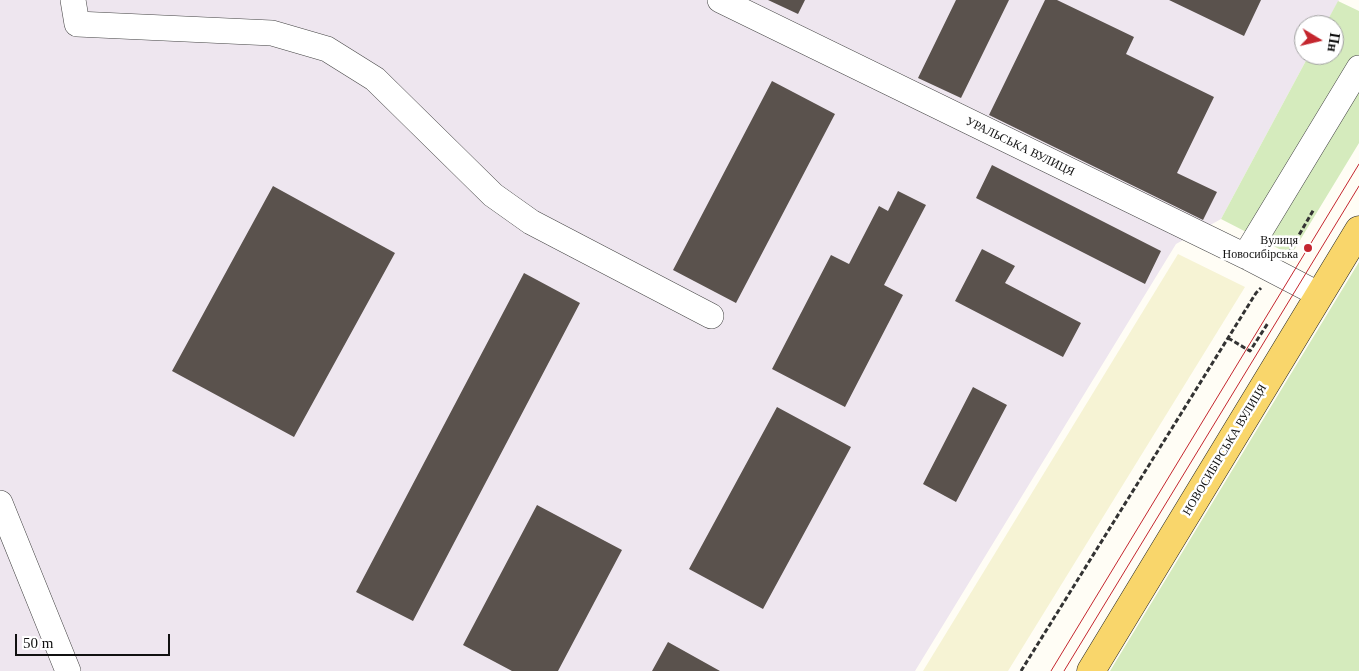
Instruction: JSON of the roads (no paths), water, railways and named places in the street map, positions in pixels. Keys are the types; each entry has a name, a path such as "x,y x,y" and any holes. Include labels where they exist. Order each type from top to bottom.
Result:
{"main road":[{"name":"НОВОСИБІРСЬКА ВУЛИЦЯ","path":"1091,671 1359,230"}],"street":[{"path":"73,0 77,24 272,33 327,49 375,79 493,195 531,222 711,316"},
{"name":"УРАЛЬСЬКА ВУЛИЦЯ","path":"720,0 1320,295"},
{"path":"1244,256 1359,68"},
{"path":"0,503 68,671"}],"tram line":[{"path":"1051,671 1359,164"},
{"path":"1064,671 1359,186"}],"place":[{"name":"Вулиця Новосибірська","path":"1308,248"}]}
